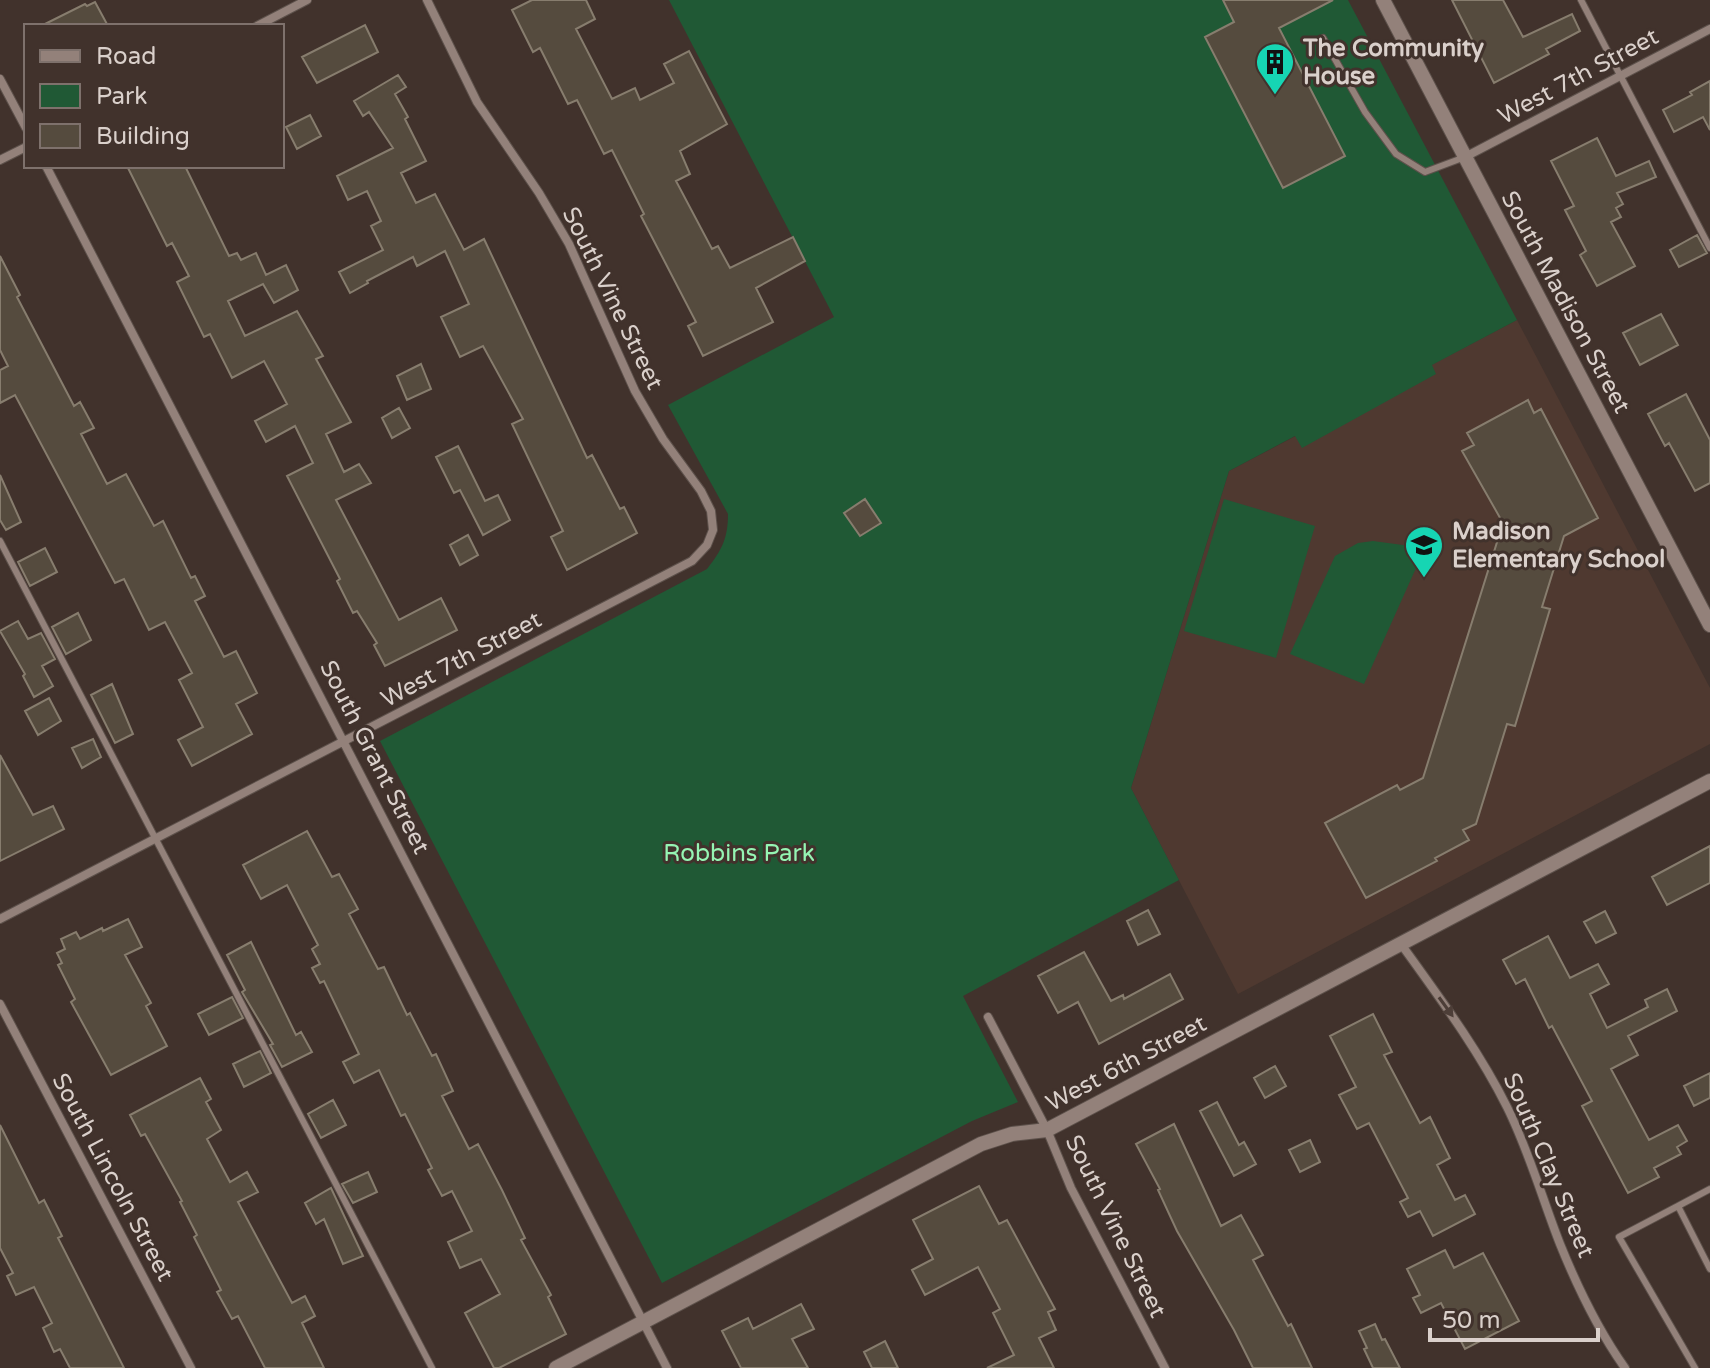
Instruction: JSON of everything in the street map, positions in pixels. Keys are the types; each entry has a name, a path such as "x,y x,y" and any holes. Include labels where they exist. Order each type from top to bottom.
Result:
{"street":[{"path":"261,24 307,0"},
{"name":"South Vine Street","path":"427,0 477,102 539,193 569,244 635,391 663,439 701,491 711,511 713,530"},
{"name":"South Madison Street","path":"1383,0 1710,625"},
{"name":"West 7th Street","path":"1465,157 1710,29"},
{"path":"0,79 24,124"},
{"path":"0,160 24,148"},
{"name":"South Grant Street","path":"47,168 667,1368"},
{"name":"West 7th Street","path":"0,919 692,561 707,545 713,530"},
{"name":"West 6th Street","path":"556,1368 981,1144 1012,1134 1047,1130 1710,781"},
{"name":"South Clay Street","path":"1401,944 1464,1033 1507,1108 1589,1309 1625,1368"},
{"name":"South Lincoln Street","path":"0,1004 191,1368"},
{"name":"South Vine Street","path":"988,1017 1047,1130 1071,1188 1165,1368"}],"lane":[{"path":"1581,0 1710,248"},
{"path":"1323,38 1365,112 1396,154 1425,172 1465,157"},
{"path":"0,541 432,1368"},
{"path":"1695,1368 1619,1237 1710,1189"},
{"path":"1678,1206 1710,1269"}],"shaded area":[{"name":"Madison Elementary School","path":"1517,320 1710,688 1710,744 1238,994 1131,788 1229,471"}],"green space":[{"name":"Robbins Park","path":"669,0 1348,0 1517,320 1432,365 1436,374 1302,448 1295,436 1229,471 1131,788 1179,880 963,996 1018,1102 972,1121 662,1283 380,741 707,569 723,543 728,514 668,405 834,317"},
{"path":"1224,499 1315,526 1276,658 1184,631"},
{"path":"1373,541 1425,548 1364,684 1290,654 1335,556 1358,543"}],"building":[{"path":"532,0 586,0 595,19 576,29 612,99 635,88 640,100 674,83 664,64 689,51 727,124 680,151 690,174 676,181 712,249 718,246 730,268 793,237 805,261 756,288 773,322 703,356 688,326 696,322 641,216 644,214 612,150 604,154 577,100 568,104 540,48 533,52 512,10"},
{"name":"The Community House","path":"1223,0 1333,0 1279,28 1345,156 1283,188 1205,37 1234,22"},
{"path":"1452,0 1503,0 1523,37 1572,14 1580,31 1546,49 1549,54 1494,83"},
{"path":"95,2 107,24 45,24 85,4"},
{"path":"365,25 378,52 317,83 302,57"},
{"path":"398,75 406,87 395,94 426,161 401,173 416,203 435,194 464,250 484,239 587,458 592,455 620,509 624,507 637,533 567,570 551,537 563,531 512,424 523,419 483,346 460,357 441,317 469,304 445,251 417,266 413,257 350,293 339,272 383,250 371,226 381,221 367,191 348,200 337,176 393,148 369,112 363,116 354,101"},
{"path":"1710,81 1710,130 1703,117 1674,132 1663,110 1692,95 1690,92"},
{"path":"310,115 321,136 297,149 286,127"},
{"path":"1597,138 1616,176 1649,161 1656,177 1617,193 1623,204 1616,208 1621,217 1611,222 1635,266 1597,286 1580,255 1586,251 1565,210 1574,206 1551,161"},
{"path":"128,168 186,168 229,256 237,253 241,260 256,253 266,275 286,265 298,290 274,303 263,284 228,301 245,336 297,311 323,356 316,359 351,422 326,434 344,472 359,464 371,483 336,500 399,620 441,598 457,630 385,666 374,645 377,643 357,611 353,613 337,581 340,579 287,476 313,463 295,426 266,442 255,421 287,404 264,361 232,378 210,334 204,337 177,282 189,276 172,243 167,246"},
{"path":"1697,235 1707,253 1679,267 1670,250"},
{"path":"0,256 20,295 17,297 74,406 80,402 94,428 81,434 107,484 126,474 154,526 163,521 191,578 195,576 205,596 195,601 224,657 236,651 257,693 236,704 252,734 192,766 178,740 203,727 179,680 192,673 165,622 149,630 124,579 115,583 15,395 0,403 0,370 8,366 0,350"},
{"path":"1661,314 1678,345 1640,365 1623,333"},
{"path":"421,364 431,389 407,400 397,376"},
{"path":"1686,394 1710,440 1710,483 1695,491 1669,443 1665,446 1648,414"},
{"path":"1528,400 1534,413 1541,409 1598,518 1564,536 1542,607 1550,609 1515,726 1507,724 1476,824 1463,830 1469,840 1435,858 1437,861 1366,898 1325,823 1397,785 1400,790 1423,778 1503,523 1462,451 1474,445 1467,433"},
{"path":"399,408 410,428 392,438 382,418"},
{"path":"458,446 485,501 498,495 510,520 483,535 460,490 454,493 436,457"},
{"path":"0,475 21,522 6,530 0,520"},
{"path":"865,499 881,523 860,536 844,513"},
{"path":"468,535 478,555 460,565 450,545"},
{"path":"45,548 57,572 30,586 18,562"},
{"path":"78,613 91,640 66,654 52,627"},
{"path":"18,621 28,639 41,633 55,659 42,666 53,686 34,697 23,676 25,674 0,631"},
{"path":"112,684 133,734 115,743 91,695"},
{"path":"49,698 61,721 38,735 25,711"},
{"path":"93,739 101,757 82,768 72,748"},
{"path":"0,755 33,815 53,806 64,829 0,861"},
{"path":"307,831 332,877 339,874 358,909 349,914 378,969 384,967 407,1015 410,1013 432,1056 436,1054 453,1091 442,1096 469,1149 478,1144 502,1190 525,1238 521,1240 551,1295 548,1297 566,1334 499,1368 494,1368 465,1313 500,1294 481,1259 460,1268 448,1242 472,1231 452,1191 442,1196 428,1170 432,1168 405,1114 401,1116 379,1070 354,1083 343,1062 359,1054 324,981 320,983 312,968 320,964 312,949 318,945 287,885 261,899 243,865"},
{"path":"1710,846 1710,883 1667,905 1652,877"},
{"path":"1148,910 1160,934 1138,945 1127,921"},
{"path":"1605,911 1616,933 1596,943 1584,922"},
{"path":"128,919 142,947 125,955 151,1003 146,1006 167,1046 111,1075 71,1002 75,999 58,965 62,963 57,953 65,949 61,939 76,932 80,939"},
{"path":"1548,936 1570,978 1598,964 1609,984 1590,994 1607,1028 1648,1007 1645,1000 1667,989 1677,1011 1628,1036 1638,1055 1611,1069 1649,1140 1678,1125 1687,1141 1677,1147 1681,1154 1654,1168 1659,1177 1628,1193 1582,1106 1592,1101 1552,1026 1549,1028 1525,979 1516,984 1503,960"},
{"path":"251,942 296,1035 301,1032 312,1052 282,1067 270,1045 273,1044 242,992 245,990 227,955"},
{"path":"1084,952 1111,1001 1123,995 1124,999 1170,974 1183,999 1099,1044 1078,1002 1058,1013 1038,976"},
{"path":"232,997 243,1018 209,1035 198,1014"},
{"path":"1373,1014 1392,1052 1384,1055 1420,1123 1430,1117 1450,1158 1437,1165 1455,1200 1465,1195 1475,1214 1433,1236 1420,1211 1408,1217 1400,1202 1408,1198 1369,1123 1357,1129 1339,1095 1356,1087 1330,1036"},
{"path":"260,1051 271,1073 244,1087 233,1064"},
{"path":"1275,1066 1286,1086 1265,1098 1254,1078"},
{"path":"1710,1073 1710,1098 1694,1106 1684,1086"},
{"path":"200,1078 211,1099 206,1102 221,1130 207,1139 230,1182 247,1172 258,1192 238,1202 292,1303 305,1296 315,1316 302,1323 324,1368 265,1368 238,1316 232,1319 217,1292 221,1290 194,1237 197,1235 182,1201 145,1134 141,1136 130,1115"},
{"path":"333,1100 346,1125 321,1138 308,1114"},
{"path":"1217,1102 1239,1145 1244,1142 1256,1164 1234,1176 1200,1111"},
{"path":"1174,1124 1221,1226 1241,1215 1263,1255 1253,1260 1288,1326 1291,1324 1312,1368 1253,1368 1177,1231 1160,1189 1136,1144"},
{"path":"0,1125 39,1203 44,1200 62,1236 58,1238 124,1368 70,1368 60,1349 54,1352 43,1328 52,1323 34,1287 16,1295 7,1276 13,1273 0,1248"},
{"path":"1310,1140 1320,1162 1300,1172 1289,1150"},
{"path":"368,1172 377,1192 353,1203 342,1184"},
{"path":"979,1186 999,1224 1007,1220 1055,1309 1048,1312 1056,1330 1039,1338 1054,1368 987,1368 1014,1355 993,1313 1000,1309 978,1267 925,1295 912,1270 933,1259 913,1220"},
{"path":"331,1188 363,1256 343,1264 324,1219 316,1224 305,1203"},
{"path":"1445,1250 1454,1268 1483,1253 1519,1321 1465,1349 1441,1303 1421,1313 1413,1298 1420,1295 1407,1269"},
{"path":"801,1304 814,1329 792,1339 808,1368 741,1368 722,1331 748,1318 753,1329"},
{"path":"1375,1324 1400,1368 1373,1368 1359,1331"},
{"path":"885,1341 898,1368 872,1368 864,1352"}],"place":[{"name":"The Community House","path":"1275,96"},
{"name":"Madison Elementary School","path":"1424,579"}]}
